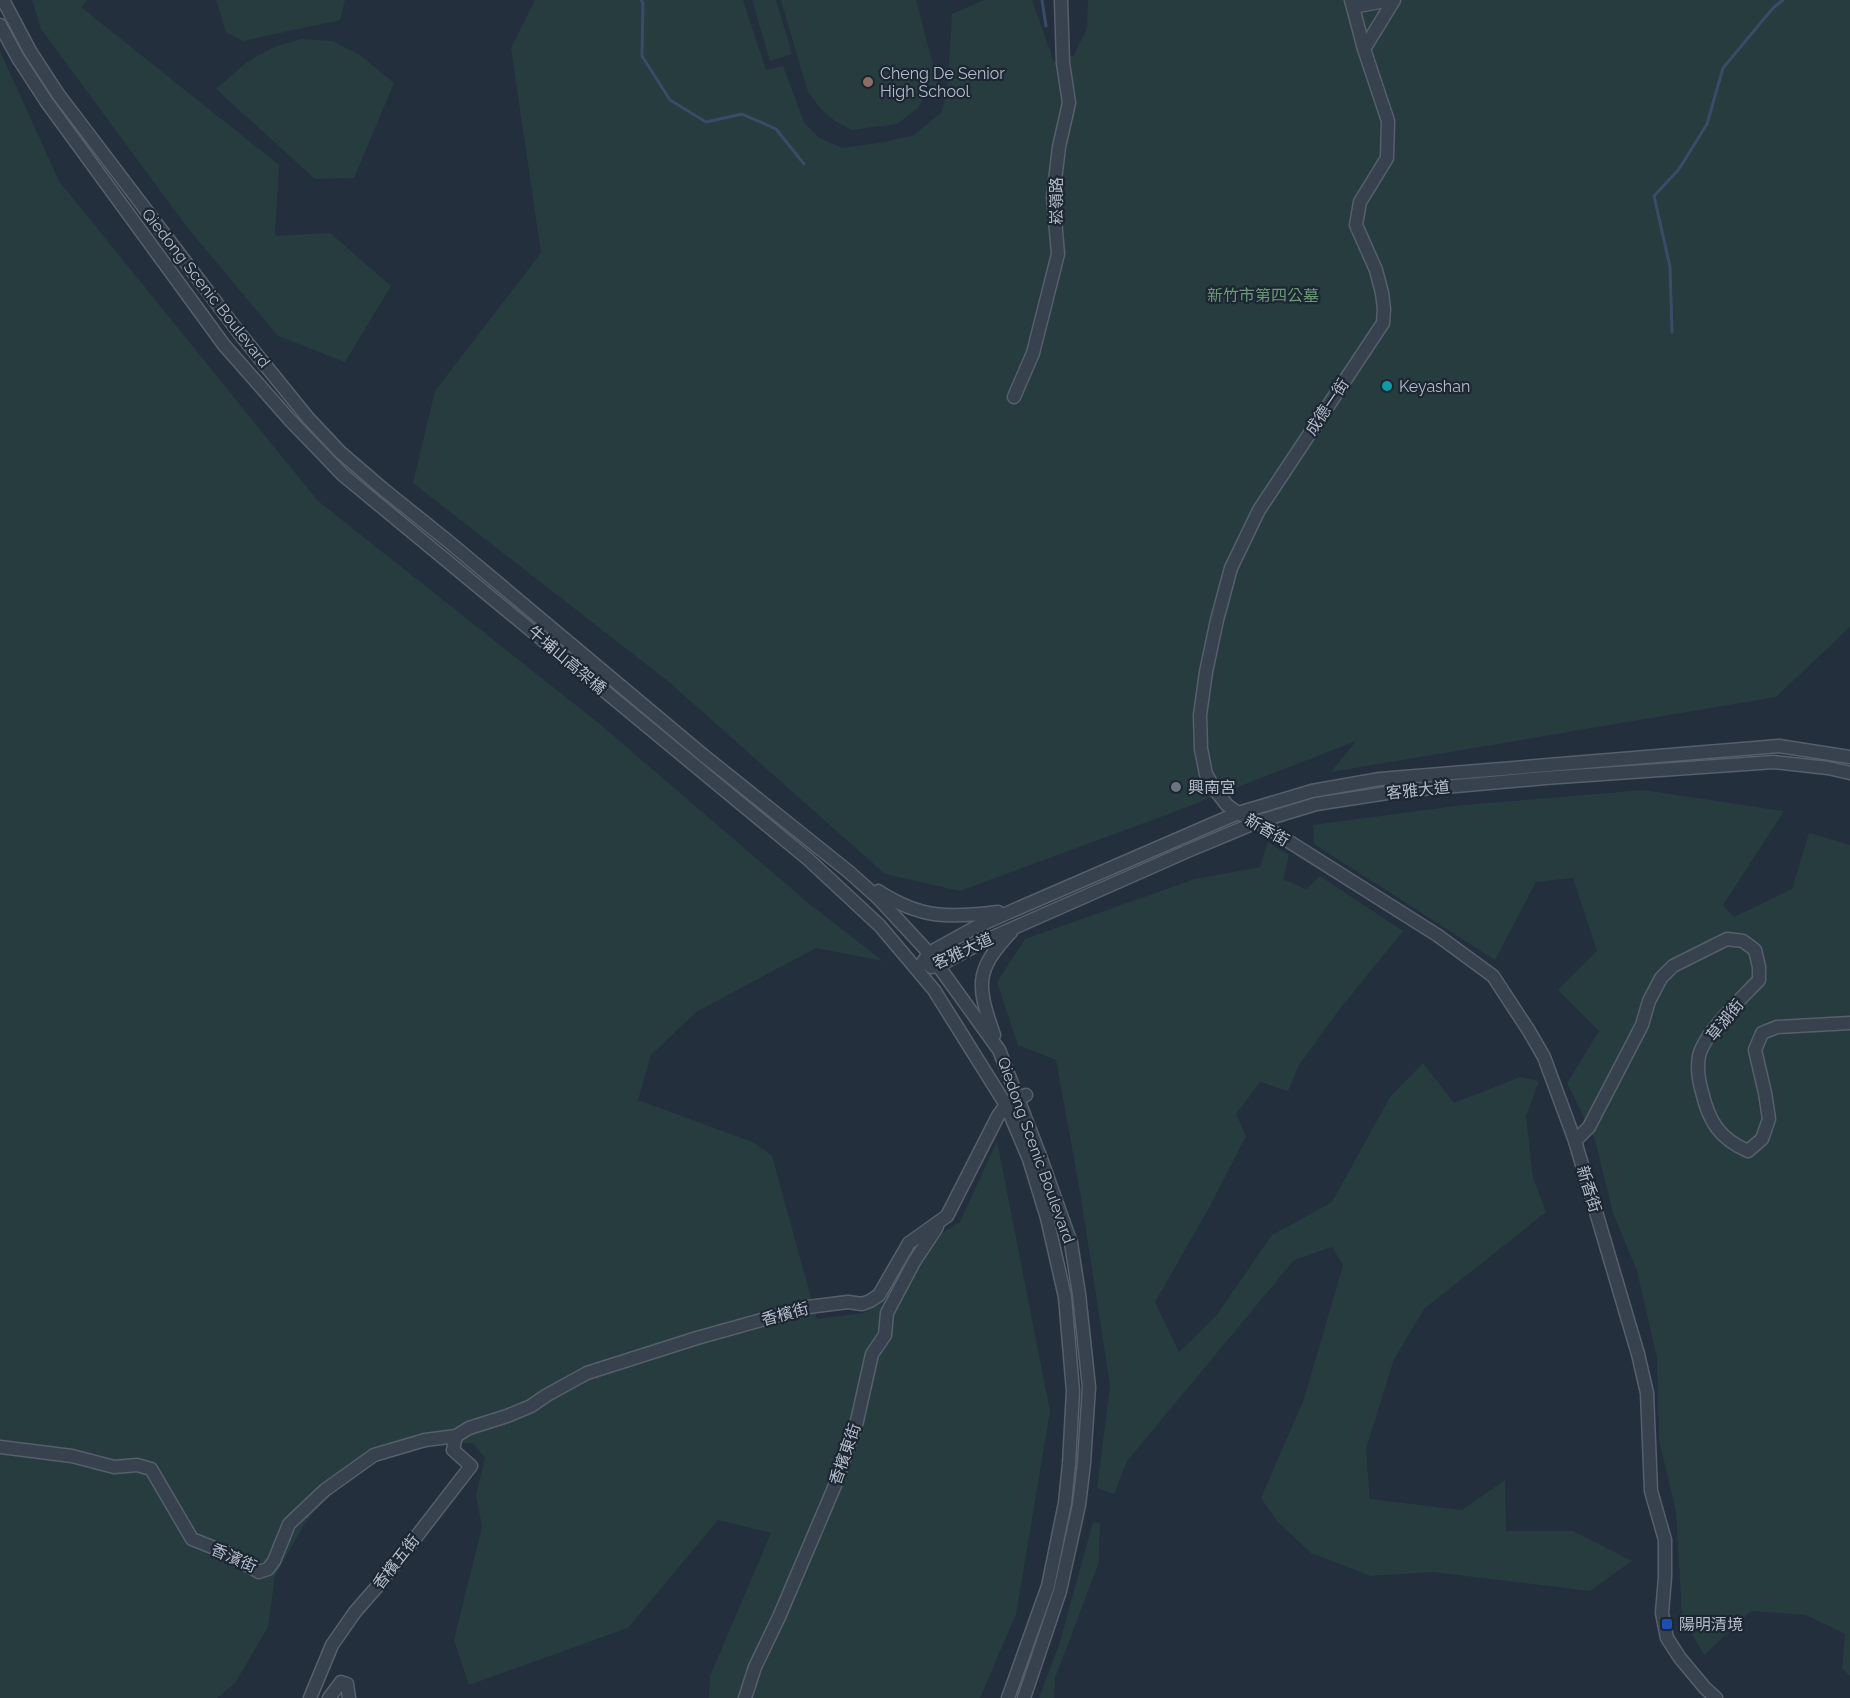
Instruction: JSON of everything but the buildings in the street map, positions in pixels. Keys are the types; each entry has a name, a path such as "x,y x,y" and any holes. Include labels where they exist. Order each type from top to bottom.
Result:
{"street":[{"name":"Qiedong Scenic Boulevard","path":"3,0 30,51 58,94 240,334 308,418 340,452 449,542"},
{"name":"崧嶺路","path":"1014,397 1033,353 1058,254 1053,197 1059,147 1069,103 1062,63 1061,0"},
{"path":"1352,4 1392,0"},
{"path":"1364,49 1392,0"},
{"name":"成德一街","path":"1238,813 1227,805 1206,774 1201,749 1200,715 1217,620 1232,568 1259,510 1383,323 1382,293 1376,270 1356,225 1360,202 1388,158 1388,121 1352,4"},
{"name":"Qiedong Scenic Boulevard","path":"0,25 46,101 224,345 289,419 343,475 439,555"},
{"name":"牛埔山高架橋","path":"449,542 703,755"},
{"name":"牛埔山高架橋","path":"439,555 695,766"},
{"name":"客雅大道","path":"918,970 929,953 976,927 1238,813 1312,791 1380,779 1779,746 1850,757"},
{"name":"Qiedong Scenic Boulevard","path":"703,755 878,898 929,953 999,1050 1022,1097 1071,1243 1089,1387 1079,1505 1060,1591 1024,1698"},
{"name":"客雅大道","path":"918,970 938,966 984,941 1257,822 1326,802 1400,790 1774,762 1850,773"},
{"name":"Qiedong Scenic Boulevard","path":"695,766 816,866 880,926 918,970 934,990 1006,1105 1029,1159 1047,1218 1065,1297 1073,1391 1065,1503 1048,1586 1008,1698"},
{"name":"新香街","path":"1238,813 1257,822 1437,935 1493,976 1544,1056 1575,1142 1635,1344 1647,1393 1651,1491 1665,1540 1662,1613 1667,1638 1680,1658 1716,1698"},
{"path":"849,872 890,898 915,910 936,916 954,917 1012,911"},
{"path":"999,1050 983,1005 981,989 983,970 992,953 1016,927"},
{"name":"草湖街","path":"1575,1142 1589,1127 1642,1024 1649,1001 1661,978 1673,966 1726,939 1743,941 1755,950 1759,980 1728,1012 1709,1036 1699,1055 1699,1081 1706,1112 1718,1131 1734,1145 1748,1151 1762,1139 1769,1119 1766,1093 1755,1050 1762,1033 1777,1027 1850,1023"},
{"path":"1006,1105 1022,1097"},
{"name":"香檳街","path":"456,1436 469,1428 531,1406 587,1373 697,1338 808,1307 848,1302 862,1304 870,1301 879,1295 909,1243 947,1216 998,1116 1006,1105"},
{"name":"香檳東街","path":"746,1698 755,1667 779,1617 836,1483 857,1421 872,1354 885,1335 887,1314 919,1253 947,1216"},
{"name":"香濱街","path":"0,1447 72,1456 114,1467 137,1464 151,1468 192,1539 227,1553 259,1572 268,1569 274,1561 289,1524 325,1490 374,1455 425,1440 456,1436"},
{"name":"香檳五街","path":"310,1698 332,1645 355,1612 382,1581 471,1466 453,1450 456,1436"},
{"path":"328,1698 340,1682 347,1684 349,1698"}],"green space":[{"path":"32,0 87,0 81,7 279,165 275,236 330,233 391,286 345,362 278,336 187,227 41,29"},
{"path":"216,0 345,0 340,20 243,41 226,32"},
{"name":"新竹市第四公墓","path":"535,0 743,0 766,70 783,66 804,122 818,137 842,148 914,135 941,113 947,93 952,14 984,0 1032,0 1054,62 1074,55 1087,28 1088,0 1850,0 1850,627 1776,697 1331,772 1356,741 1166,815 960,891 885,874 669,682 413,483 435,391 541,253 511,48"},
{"path":"752,0 776,0 792,54 770,61"},
{"name":"Cheng De Senior High School","path":"781,0 916,0 939,87 928,89 918,108 897,124 852,130 835,121 821,109 808,92"},
{"path":"301,39 332,41 360,55 394,83 354,178 315,179 216,89 247,62 274,47"},
{"path":"0,51 59,181 318,501 601,725 808,903 883,961 816,948 696,1012 651,1055 638,1100 755,1143 772,1156 817,1319 864,1313 892,1292 914,1250 960,1222 997,1141 1050,1411 1016,1614 980,1698 709,1698 710,1676 771,1533 718,1520 628,1628 469,1685 454,1640 482,1527 476,1495 485,1458 473,1443 376,1447 358,1460 305,1523 275,1576 268,1627 235,1683 217,1698 0,1698"},
{"path":"1643,790 1784,811 1723,905 1734,917 1792,889 1809,833 1850,845 1850,1676 1842,1668 1845,1634 1806,1615 1751,1611 1704,1655 1682,1616 1676,1512 1659,1440 1657,1358 1637,1271 1613,1213 1595,1140 1567,1083 1599,1031 1558,990 1597,951 1573,878 1536,882 1495,960 1314,844 1313,825 1463,805"},
{"path":"1268,842 1289,855 1283,879 1306,889 1320,876 1403,931 1339,1010 1299,1065 1288,1091 1260,1082 1236,1114 1246,1136 1210,1206 1155,1302 1179,1352 1216,1316 1272,1235 1332,1202 1390,1097 1423,1063 1454,1103 1520,1077 1539,1081 1526,1116 1533,1178 1546,1212 1424,1309 1394,1359 1366,1449 1370,1499 1462,1510 1505,1480 1506,1531 1573,1531 1632,1561 1590,1591 1433,1572 1371,1576 1311,1553 1277,1521 1261,1498 1304,1399 1343,1265 1332,1247 1294,1260 1127,1461 1114,1494 1097,1488 1110,1385 1079,1186 1056,1060 1018,1045 997,982 1025,939 1195,879 1260,867"},
{"path":"1093,1522 1100,1523 1099,1562 1055,1678 1054,1698 1039,1698 1060,1642"}],"waterway":[{"path":"641,0 643,3 642,56 670,100 706,122 742,114 776,129 804,164"},
{"path":"1042,0 1046,26"},
{"path":"1672,332 1670,267 1654,196 1679,169 1707,124 1723,68 1773,8 1783,0"}],"place":[{"name":"Cheng De Senior High School","path":"868,82"},
{"name":"Keyashan","path":"1387,386"},
{"name":"興南宮","path":"1176,787"},
{"name":"陽明清境","path":"1667,1624"}]}
